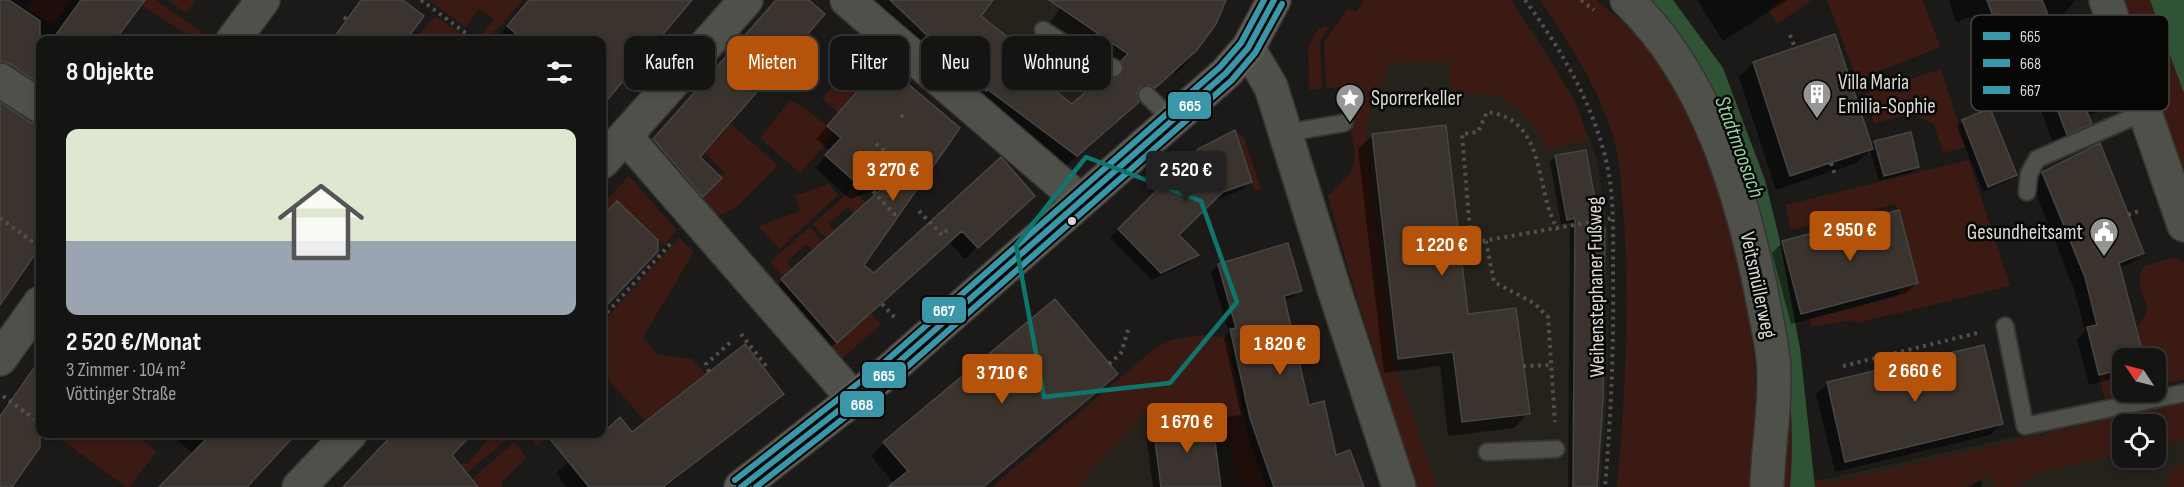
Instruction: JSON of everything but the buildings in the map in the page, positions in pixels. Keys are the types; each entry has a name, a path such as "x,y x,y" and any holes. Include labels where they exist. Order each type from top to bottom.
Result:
{"main road":[{"path":"741,487 854,399 1226,73 1248,48 1274,0"}],"street":[{"path":"236,36 263,0"},
{"path":"606,158 746,0"},
{"path":"847,0 1081,201"},
{"path":"2106,0 2111,15"},
{"name":"Veitsmüllerweg","path":"1624,5 1665,45 1693,90 1730,174 1750,240 1774,373 1767,487"},
{"path":"1248,48 1271,87 1399,487"},
{"path":"0,80 36,103"},
{"path":"2145,112 2184,225"},
{"path":"626,137 854,399"},
{"path":"0,359 36,309"},
{"path":"299,487 346,438"}],"lane":[{"path":"1043,30 1069,47 1114,68"},
{"path":"1147,95 1173,121"},
{"path":"2027,192 2029,174 2037,159 2145,112"},
{"path":"1285,133 1344,123"},
{"path":"2005,326 2025,426 2184,393"},
{"path":"1487,452 1556,449"}],"path":[{"path":"421,0 470,36"},
{"name":"Weihenstephaner Fußweg","path":"1525,0 1550,34 1578,82 1590,109 1605,158 1613,218 1614,382 1605,487"},
{"path":"1581,0 1624,5"},
{"path":"1790,35 1795,48"},
{"path":"1471,243 1462,135 1478,132 1487,112 1509,118 1526,135 1537,157 1551,219 1558,230"},
{"path":"876,144 921,180"},
{"path":"1831,163 1835,175"},
{"path":"863,180 894,214 900,214"},
{"path":"919,211 942,235 947,230"},
{"path":"0,218 36,244"},
{"path":"1460,245 1558,230 1577,224 1613,218"},
{"path":"606,313 630,284 680,233"},
{"path":"1486,241 1494,282 1534,303 1548,317 1553,365 1556,449"},
{"path":"882,304 901,324"},
{"path":"1843,366 2005,326"},
{"path":"1109,364 1121,353 1129,327"},
{"path":"741,334 767,367 765,369"},
{"path":"709,372 706,364 732,341"},
{"path":"1523,366 1553,365"},
{"path":"3,396 36,420"}],"highlighted area":[{"path":"1086,157 1201,201 1237,302 1170,383 1044,397 1016,245"}],"shaded area":[{"path":"33,0 70,0 53,25 26,8"},
{"path":"133,0 156,0 202,32 199,36 190,36"},
{"path":"168,0 196,0 186,13"},
{"path":"429,0 523,0 492,36 480,36 494,20 479,9 465,27"},
{"path":"875,0 1226,0 1216,24 1197,50 1077,156 989,90 990,36 921,36"},
{"path":"1364,0 1511,0 1575,101 1589,140 1548,150 1527,118 1503,99 1490,95 1452,94 1448,62 1390,63 1365,122 1393,359 1437,487 1416,487 1349,272 1328,196 1351,173 1355,156 1344,87 1326,88 1324,42 1348,8 1356,12"},
{"path":"1540,0 1597,0 1638,36 1662,69 1683,106 1701,147 1731,233 1749,319 1756,391 1753,487 1617,487 1625,383 1627,313 1627,278 1619,163 1607,118 1591,83 1572,48"},
{"path":"1778,0 1812,0 1777,24 1768,10 1779,2"},
{"path":"1827,0 1923,0 1940,47 1857,80"},
{"path":"2120,0 2150,0 2155,15 2125,15"},
{"path":"435,16 464,36 418,36"},
{"path":"1329,27 1320,42 1322,89 1309,90 1308,47 1319,28"},
{"path":"1532,29 1575,101 1597,160 1607,219 1610,270 1607,396 1600,487 1437,487 1393,359 1365,122 1397,47"},
{"path":"2169,52 2184,93 2184,175 2161,111 2169,111"},
{"path":"1941,69 1966,147 1943,153 1934,124 1912,114 1874,123 1865,94"},
{"path":"830,89 864,90 851,124 822,98"},
{"path":"790,100 804,107 835,133 800,173 760,138"},
{"path":"731,124 778,165 736,207 718,216 701,199 725,173 705,153"},
{"path":"1235,131 1244,137 1261,189 1255,191"},
{"path":"1969,160 2010,286 1857,323 1852,320 1812,327 1810,319 1898,296 1901,288 1918,283 1896,204 1791,230 1785,205"},
{"path":"629,176 677,230 664,245 617,201 606,213 606,201"},
{"path":"829,184 838,195 779,249 758,226 800,211 795,196"},
{"path":"853,188 866,203 854,214 848,207 829,224 834,231 826,239 813,224"},
{"path":"810,227 823,242 813,251 806,244 787,262 792,268 783,277 770,262"},
{"path":"679,238 694,252 643,337 657,354 692,359 705,374 665,405 704,455 687,469 606,377 606,319"},
{"path":"2176,257 2184,262 2184,379 2166,384 2166,348 2142,348 2137,328 2148,310 2140,282 2144,266"},
{"path":"871,313 881,325 841,359 828,344 831,336 837,343"},
{"path":"1200,335 1227,337 1251,447 1267,487 1242,487 1219,405 1188,401 1147,410 1077,487 992,487 1155,348 1172,340"},
{"path":"1786,352 1791,419 1790,487 1776,487"},
{"path":"2112,372 2112,397 2105,399 2099,375"},
{"path":"2184,399 2184,487 1826,487 1825,479 2112,415 2112,468 2166,468 2166,414 2117,414"},
{"path":"1188,401 1219,405 1242,487 1077,487 1147,410"},
{"path":"2184,402 2184,440 2166,444 2166,414 2132,414"},
{"path":"2112,418 2112,455 2037,474 2012,487 1995,487 1988,475 1965,487 1815,487 1815,481 1825,479 1826,484"},
{"path":"59,438 139,438 157,452 129,487"},
{"path":"490,438 508,438 453,485 457,464 467,464"},
{"path":"530,438 546,438 537,446"},
{"path":"514,442 527,458 502,481 502,487 478,487 472,479"},
{"path":"2184,464 2184,487 2167,487 2169,473"}],"water":[{"name":"Stadtmoosach","path":"1646,0 1673,0 1723,68 1765,180 1779,237 1800,348 1815,487 1790,487 1791,419 1786,352"},
{"path":"2150,0 2184,0 2184,93 2169,52 2169,15 2155,15"}],"transit line":[{"name":"667","path":"735,480 879,367 1220,67 1241,43 1264,0"},
{"name":"665","path":"741,487 885,374 1226,73 1248,48 1274,0"},
{"name":"668","path":"756,487 891,381 1232,80 1255,53 1282,4"}],"place":[{"name":"Villa Maria Emilia-Sophie","path":"1817,120"},
{"name":"Sporrerkeller","path":"1350,124"},
{"name":"Gesundheitsamt","path":"2104,258"}]}
